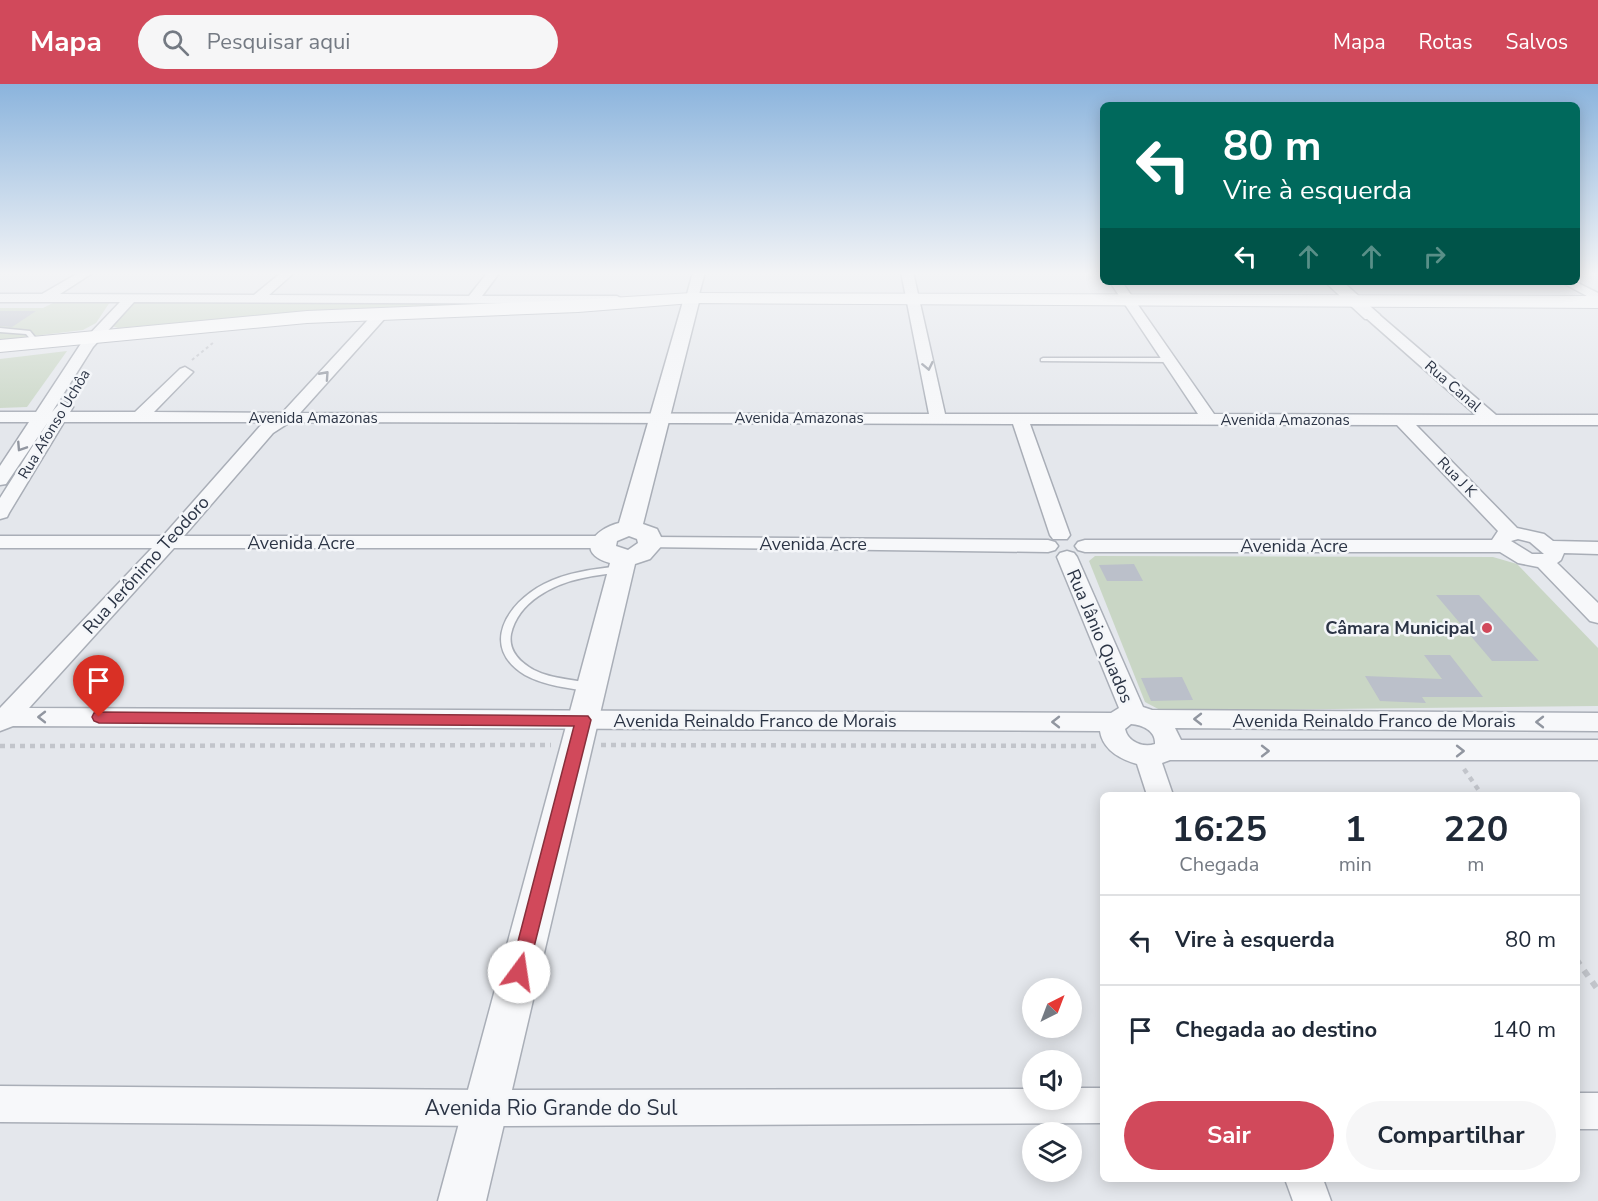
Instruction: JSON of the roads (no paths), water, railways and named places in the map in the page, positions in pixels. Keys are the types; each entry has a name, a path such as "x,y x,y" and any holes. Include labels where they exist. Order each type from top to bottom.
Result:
{"main road":[{"path":"0,355 99,340 285,324"},
{"path":"0,346 296,324"}],"street":[{"name":"Rua Afonso Uchôa","path":"0,480 40,417 111,324"},
{"name":"Rua Jerônimo Teodoro","path":"2,720 168,543 267,424 362,324"},
{"name":"Rua Jerônimo Teodoro","path":"267,424 286,418 363,324"},
{"path":"462,1201 588,704 625,548 685,324"},
{"path":"919,324 938,419"},
{"path":"1144,324 1210,420"},
{"name":"Rua Canal","path":"1382,324 1492,420"},
{"name":"Rua Afonso Uchôa","path":"0,513 58,417 99,340"},
{"path":"140,417 185,372"},
{"name":"Avenida Amazonas","path":"0,417 140,417 267,424"},
{"name":"Avenida Amazonas","path":"286,418 1598,420"},
{"name":"Rua Jânio Quados","path":"1020,419 1065,546 1133,718"},
{"name":"Rua J K","path":"1402,420 1507,540"},
{"path":"1507,540 1517,555 1598,548"},
{"name":"Avenida Acre","path":"0,542 625,548 1065,546 1507,540"},
{"path":"1548,554 1598,616"},
{"name":"Avenida Reinaldo Franco de Morais","path":"2,720 588,704 1133,718 1598,722"},
{"path":"1133,718 1167,734 1168,746 1156,753 1133,753 1121,746 1112,734 1133,718"},
{"name":"Avenida Reinaldo Franco de Morais","path":"1156,753 1598,750"},
{"path":"1156,753 1160,792"},
{"name":"Avenida Rio Grande do Sul","path":"0,1104 485,1108 1100,1106"},
{"path":"1580,1112 1598,1111"},
{"path":"1305,1182 1312,1201"}],"lane":[{"path":"0,330 28,332 36,342"},
{"path":"1043,360 1167,360"},
{"path":"588,704 529,672 508,656 505,634 515,612 526,600 548,586 584,574 625,548"}],"place":[{"name":"Câmara Municipal","path":"1487,628"}]}
